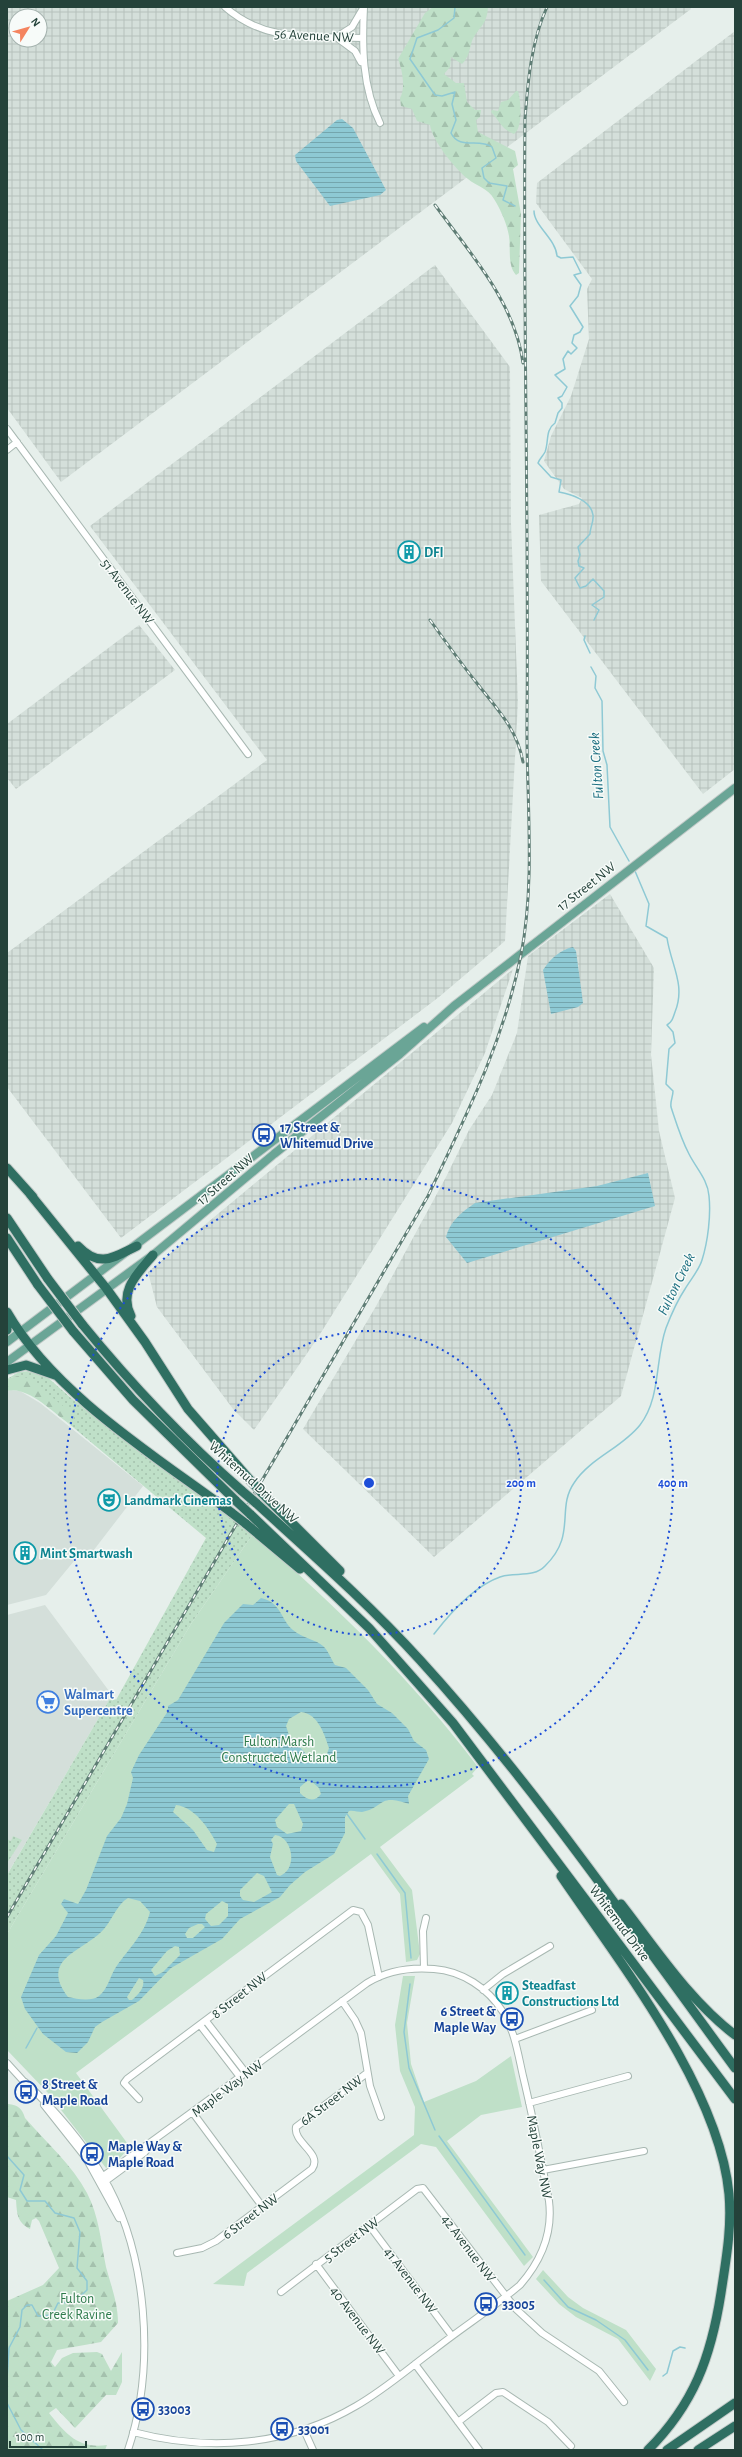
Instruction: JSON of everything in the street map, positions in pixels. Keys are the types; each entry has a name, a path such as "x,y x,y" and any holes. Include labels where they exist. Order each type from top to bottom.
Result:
{"highway":[{"path":"7,1168 84,1252 92,1258 112,1259 137,1246"},
{"path":"30,1194 106,1288 145,1342 188,1409 261,1492 342,1573 381,1619"},
{"name":"Whitemud Drive NW","path":"7,1218 48,1279 82,1324 142,1394 178,1431 381,1619 421,1661 498,1753"},
{"name":"Whitemud Drive NW","path":"7,1238 38,1285 72,1331 133,1400 369,1628 419,1683 484,1763"},
{"path":"145,1342 126,1306 126,1296 134,1278 153,1256"},
{"path":"7,1312 30,1344 57,1376 94,1410 245,1523 369,1628"},
{"path":"7,1321 7,1330"},
{"path":"7,1370 26,1365 57,1376"},
{"name":"Whitemud Drive","path":"498,1753 546,1813 735,2068"},
{"name":"Whitemud Drive","path":"484,1763 735,2099"},
{"path":"495,1779 656,2017 697,2093 722,2155 729,2193 729,2226 718,2312 696,2387 666,2432 648,2450"},
{"path":"546,1813 578,1849 692,1995 716,2020 735,2035"},
{"path":"667,2450 735,2403"},
{"path":"698,2450 735,2426"}],"main road":[{"name":"17 Street NW","path":"7,1342 137,1246 395,1047 454,1006 735,788"},
{"name":"17 Street NW","path":"7,1362 106,1288 114,1285 153,1256 274,1154 400,1054 454,1006"}],"street":[{"name":"56 Avenue NW","path":"225,7 247,24 266,32 294,36 362,38"},
{"path":"364,7 352,27 336,37 355,51 364,68 380,123"},
{"path":"364,7 362,38 364,68"},
{"name":"51 Avenue NW","path":"7,429 248,754"},
{"path":"7,450 17,442"},
{"name":"8 Street NW","path":"139,2099 124,2083 131,2075 355,1910 361,1912 367,1920 379,1977"},
{"path":"424,1968 422,1930 426,1918"},
{"path":"483,1990 503,1974 550,1946"},
{"name":"Maple Way NW","path":"102,2180 144,2152 153,2142 342,2001 379,1977 402,1969 424,1968 460,1974 483,1990 503,2013 515,2039 530,2103 550,2213 544,2245 533,2271 506,2297 354,2408 304,2430 262,2440 221,2444 189,2442 133,2432"},
{"path":"342,2001 355,2020 361,2033 371,2090 381,2117"},
{"path":"515,2039 592,2010"},
{"path":"206,2021 246,2073"},
{"path":"200,2025 240,2077"},
{"path":"7,2063 25,2082 73,2140 102,2180 128,2236 141,2297 144,2334 143,2375 133,2432 128,2450"},
{"name":"6A Street NW","path":"315,2164 313,2157 295,2129 298,2123 368,2073"},
{"path":"530,2103 628,2076"},
{"path":"193,2113 262,2206"},
{"path":"543,2170 644,2151"},
{"name":"6 Street NW","path":"177,2253 211,2244 311,2170 315,2164"},
{"name":"42 Avenue NW","path":"422,2188 427,2191 506,2297 542,2333 599,2371 624,2402"},
{"name":"5 Street NW","path":"281,2292 316,2264 422,2188"},
{"name":"41 Avenue NW","path":"369,2225 452,2336"},
{"name":"40 Avenue NW","path":"316,2264 399,2376"},
{"path":"415,2364 479,2450"},
{"path":"458,2422 501,2392 542,2418 571,2446"},
{"path":"304,2430 313,2450"}],"shaded area":[{"path":"7,7 690,7 691,9 61,482 7,408"},
{"path":"735,31 735,769 703,794 541,581 539,515 579,504 582,498 564,489 544,461 551,436 571,396 589,339 587,289 592,279 536,203 537,183"},
{"path":"435,265 510,367 511,523 518,702 505,941 439,997 121,1238 7,1087 7,953 267,760 90,526"},
{"path":"139,625 175,670 16,789 7,778 7,724"},
{"path":"610,894 654,968 651,1055 659,1131 675,1198 621,1396 434,1557 303,1429 375,1308 446,1177 469,1130 492,1095 517,1033 528,956"},
{"path":"513,969 485,1053 452,1123 317,1339 254,1430 233,1409 157,1307 148,1272"},
{"path":"7,1391 20,1391 40,1403 143,1486 90,1555 83,1550 46,1595 7,1605"},
{"path":"45,1605 112,1695 8,1873 7,1615"}],"green space":[{"path":"433,7 488,7 486,18 474,36 466,59 462,64 451,57 450,67 444,74 456,83 464,83 467,102 475,110 481,110 480,117 476,120 478,132 515,151 518,165 513,169 521,214 519,273 516,275 510,261 510,241 507,227 497,203 489,192 468,179 457,168 439,146 430,125 417,121 412,109 401,106 400,98 403,89 403,78 398,59 425,13"},
{"path":"516,91 518,91 519,95 520,120 517,131 514,134 506,130 491,112 492,110 498,111 501,102 508,100"},
{"path":"29,1368 45,1375 71,1398 253,1534 191,1624 7,1934 7,1875 112,1695 116,1700 206,1538 68,1423 71,1421 17,1376 7,1379 19,1372 29,1371"},
{"path":"17,1376 28,1378 73,1414 74,1418 68,1423 31,1396 15,1390 7,1391 7,1379"},
{"name":"Fulton Marsh Constructed Wetland","path":"253,1534 284,1561 372,1644 427,1704 478,1767 472,1774 474,1776 380,1847 412,1890 420,1954 417,1960 406,1962 400,1894 371,1854 76,2073 130,2147 118,2160 106,2168 48,2093 7,2050 7,1934 191,1624"},
{"path":"13,1836 22,1840 7,1863 7,1839 11,1841"},
{"path":"403,1976 415,1976 407,2023 411,2064 424,2102 476,2081 511,2056 522,2107 481,2115 447,2141 533,2257 524,2266 436,2147 421,2144 247,2273 244,2286 213,2284 414,2135 415,2107 400,2071 395,2025"},
{"name":"Fulton Creek Ravine","path":"8,2104 17,2106 21,2109 25,2118 74,2173 87,2193 97,2220 106,2267 116,2302 118,2323 101,2342 57,2350 51,2362 55,2367 62,2358 73,2353 97,2352 102,2354 111,2371 122,2352 122,2382 116,2395 106,2395 75,2428 56,2408 49,2413 67,2433 80,2442 97,2446 107,2445 105,2450 7,2450 7,2301 43,2285 59,2268 39,2221 36,2218 32,2220 30,2229 22,2223 18,2217 16,2200 7,2197"},
{"path":"543,2270 568,2297 583,2308 626,2330 656,2369 650,2381 618,2339 576,2317 559,2304 536,2279"}],"water":[{"path":"342,119 353,128 386,190 380,195 330,206 296,161 295,155 337,120"},
{"path":"573,947 576,951 583,1003 578,1007 551,1014 543,970 556,955"},
{"path":"648,1173 655,1206 467,1263 446,1237 450,1226 461,1213 475,1203 597,1186"},
{"path":"261,1598 268,1600 277,1607 285,1621 293,1630 323,1646 335,1665 346,1668 368,1690 377,1704 392,1713 408,1729 414,1741 426,1750 429,1759 408,1796 409,1804 391,1800 382,1802 375,1808 362,1812 349,1811 345,1817 345,1833 334,1854 305,1872 290,1885 280,1897 240,1919 222,1939 171,1968 139,2001 95,2027 88,2042 77,2053 66,2052 43,2034 25,2009 21,1997 39,1955 56,1936 68,1913 61,1904 64,1899 78,1904 86,1890 107,1836 121,1818 127,1804 133,1778 131,1772 139,1755 168,1711 168,1706 178,1700 224,1623 243,1604 253,1605","holes":["301,1712 312,1716 320,1725 329,1748 327,1754 314,1763 289,1735 286,1726 289,1719","307,1781 311,1781 319,1788 321,1794 316,1799 310,1800 300,1793 300,1787","289,1804 294,1804 303,1824 301,1831 287,1834 277,1827 275,1820","176,1805 195,1814 206,1826 217,1844 214,1852 207,1850 193,1830 173,1812","275,1835 281,1837 286,1841 291,1854 291,1860 286,1872 280,1876 277,1875 270,1857 273,1844 271,1840","257,1873 264,1876 272,1892 254,1902 243,1900 240,1896 240,1890","128,1898 140,1901 150,1912 144,1928 116,1967 105,1990 99,1996 92,1999 68,1997 60,1984 58,1973 61,1964 76,1950 96,1937 104,1929 124,1900","222,1901 228,1904 228,1916 219,1925 211,1926 205,1919 206,1914","198,1924 202,1924 205,1927 193,1938 187,1938 185,1934 189,1928","175,1946 179,1947 180,1955 163,1972 155,1976 151,1970 167,1951","139,1978 143,1980 143,1986 137,1996 132,2000 129,2000 127,1997"]}],"waterway":[{"name":"Fulton Creek","path":"455,7 454,18 438,30 417,38 410,59 435,95 442,96 455,92 452,104 456,120 451,133 455,138 464,143 481,143 492,147 496,158 482,168 484,178 489,183 507,186 503,200 515,206"},
{"name":"Fulton Creek","path":"534,211 537,222 553,244 557,256 561,258 573,257 581,273 574,275 581,285 578,296 570,306 583,327 580,332 574,335 572,343 577,348 571,354 568,351 563,359 565,369 555,375 567,387 562,396 558,398 562,403 562,408 558,413 555,423 548,433 545,452 538,463 551,477 561,480 559,492 569,494 584,502 588,505 593,515 590,534 578,547 580,555 578,561 579,566 584,568 575,578 580,588 586,586 593,579 604,591 604,597 592,605 599,610 594,620"},
{"name":"Fulton Creek","path":"585,636 584,640 590,653"},
{"name":"Fulton Creek","path":"591,667 596,676 595,688 602,701 603,751 607,765 610,827 629,861"},
{"name":"Fulton Creek","path":"434,1634 455,1609 472,1593 490,1581 500,1577 541,1570 555,1555 563,1533 566,1503 574,1483 581,1474 597,1460 633,1433 647,1414 655,1391 660,1352 666,1328 679,1298 699,1267 704,1253 709,1220 710,1203 708,1190 704,1179 689,1154 681,1136 671,1107 673,1091 666,1084 669,1049 675,1043 673,1032 667,1025 672,1020 678,1002 679,993 677,975 667,938 646,926 649,904 635,871"},
{"path":"347,1814 365,1839"},
{"path":"377,1854 405,1893 411,1958"},
{"path":"410,1984 404,2032 409,2068 435,2130"},
{"name":"Fulton Creek","path":"26,2048 37,2028"},
{"path":"439,2136 525,2255"},
{"name":"Fulton Creek","path":"7,2156 24,2175 20,2190 27,2201 45,2201 55,2213 74,2218 80,2232 77,2268 87,2281 87,2290 74,2300 66,2303 58,2303 52,2315 38,2316 32,2305 27,2305 22,2310 20,2327 9,2348 7,2379"},
{"path":"544,2280 568,2307 596,2320 625,2340 648,2370"},
{"path":"663,2376 667,2373 673,2351 680,2347 685,2348"},
{"name":"Fulton Creek","path":"7,2403 21,2430 43,2450"}],"railway":[{"path":"7,1917 428,1196 482,1078 504,1019 521,955 526,926 528,896 529,837 527,749 525,119 531,62 537,34 547,7"},
{"path":"435,205 476,260 501,299 511,319 523,363"},
{"path":"430,620 464,667 505,719 516,739 523,762"}],"place":[{"name":"DFI","path":"409,552"},
{"name":"17 Street & Whitemud Drive","path":"264,1135"},
{"name":"Landmark Cinemas","path":"109,1500"},
{"name":"Mint Smartwash","path":"25,1553"},
{"name":"Walmart Supercentre","path":"48,1702"},
{"name":"Steadfast Constructions Ltd","path":"507,1993"},
{"name":"6 Street & Maple Way","path":"512,2019"},
{"name":"8 Street & Maple Road","path":"26,2092"},
{"name":"Maple Way & Maple Road","path":"92,2154"},
{"name":"33005","path":"486,2304"},
{"name":"33003","path":"143,2409"},
{"name":"33001","path":"282,2429"}]}
